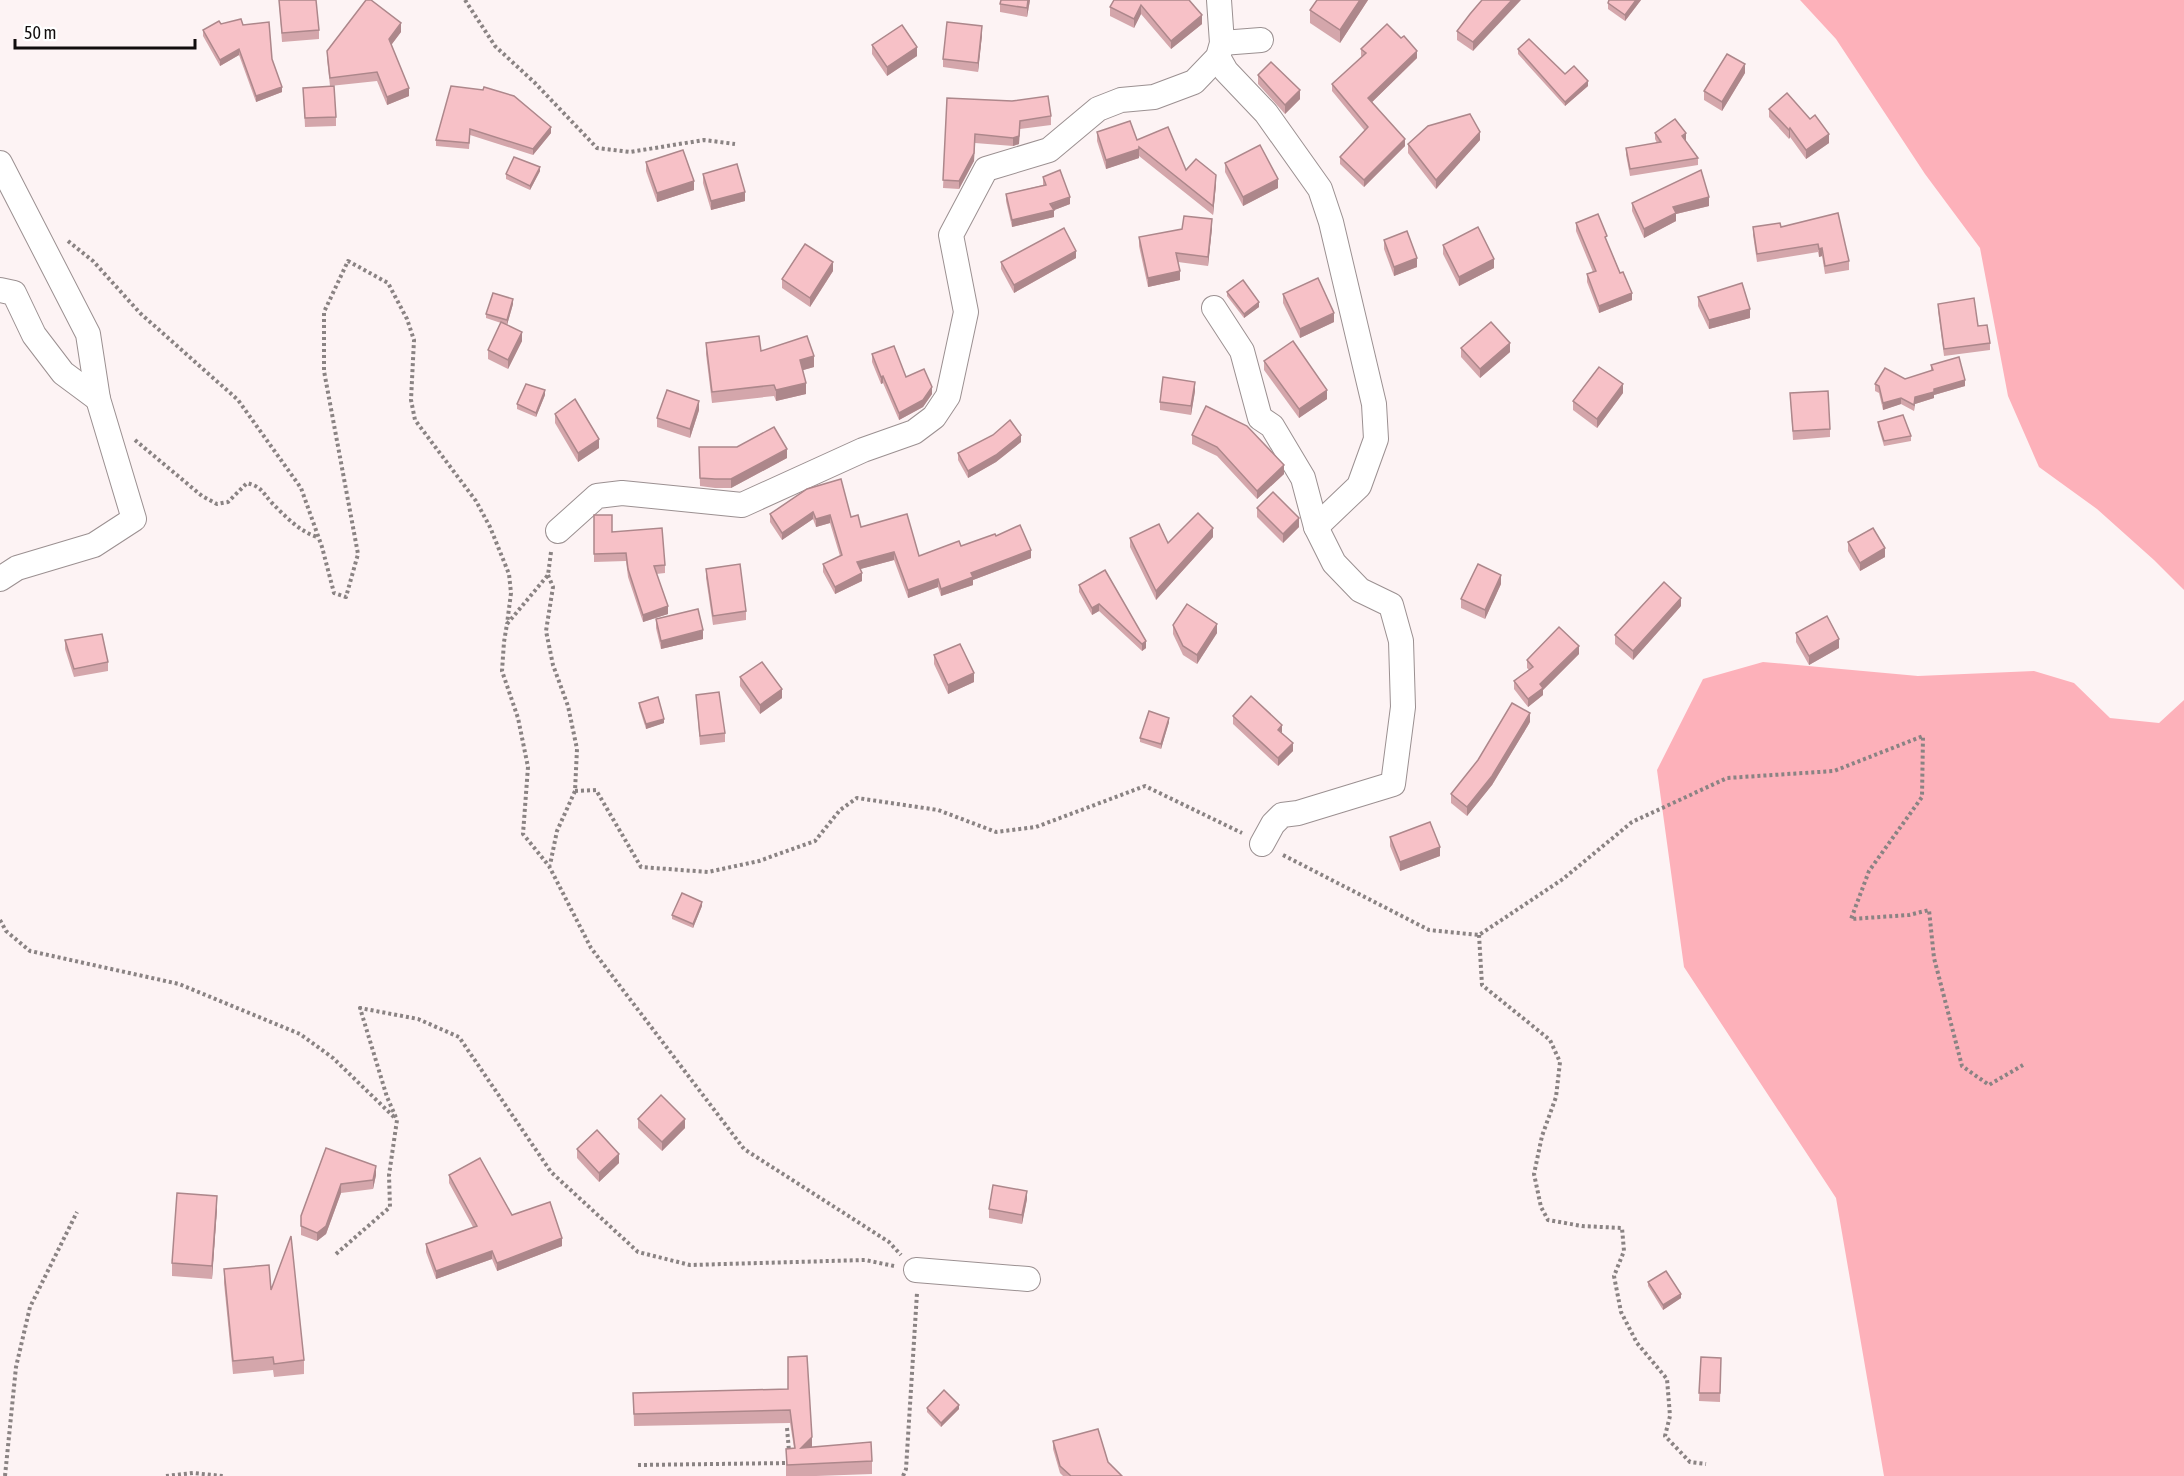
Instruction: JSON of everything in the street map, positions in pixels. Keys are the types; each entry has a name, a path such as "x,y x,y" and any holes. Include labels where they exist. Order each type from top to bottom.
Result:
{"street":[{"path":"1219,0 1220,50 1226,71 1266,113 1320,189 1331,222 1374,404 1376,439 1359,486 1316,526"},
{"path":"558,531 597,496 622,493 742,505 863,450 914,432 934,417 948,396 966,312 951,235 986,169 1049,150 1098,109 1121,100 1154,97 1194,82 1220,50 1261,40"},
{"path":"0,163 88,334 98,399 134,519 94,545 17,568 0,579"},
{"path":"0,290 14,293 34,335 63,373 98,399"},
{"path":"1214,308 1242,351 1260,418 1272,426 1303,478 1316,526 1334,563 1360,590 1391,605 1401,641 1403,707 1393,783 1298,813 1282,815 1273,824 1262,844"},
{"path":"916,1270 1028,1279"}],"path":[{"path":"465,0 495,46 597,148 630,153 704,140 735,144"},
{"path":"36,230 66,239 93,261 140,313 238,400 301,488 322,547 334,593 346,597 358,554 324,371 324,312 348,261 388,283 407,319 414,340 411,400 415,420 476,501 490,526 509,574 511,593 502,671 518,718 528,767 523,834 549,866 591,948 744,1149 889,1242 916,1270 918,1283 906,1470 903,1476"},
{"path":"134,439 202,496 218,504 228,502 247,483 259,486 271,502 307,535 318,537"},
{"path":"549,866 557,831 574,791 577,749 568,706 553,665 546,631 554,587 548,575 550,555 558,531"},
{"path":"507,624 548,575"},
{"path":"574,791 596,790 641,867 708,872 759,861 815,842 840,810 857,798 938,810 996,832 1036,827 1145,786 1428,930 1479,935 1563,879 1632,822 1727,778 1834,771 1923,736 1922,797 1869,871 1851,919 1909,915 1929,910 1934,958 1962,1066 1989,1085 2023,1065"},
{"path":"0,920 6,931 30,951 179,984 300,1034 333,1058 397,1120"},
{"path":"1479,935 1482,985 1550,1040 1560,1062 1556,1097 1542,1136 1534,1174 1541,1207 1548,1220 1582,1226 1622,1228 1624,1251 1614,1276 1621,1312 1637,1343 1667,1379 1670,1416 1665,1436 1690,1462 1706,1464"},
{"path":"336,1254 390,1207 389,1175 397,1120 387,1097 360,1008 418,1019 459,1037 551,1172 638,1252 690,1265 865,1260 916,1270"},
{"path":"5,1476 16,1367 30,1307 77,1212"},
{"path":"787,1428 791,1470"},
{"path":"638,1465 790,1463"},
{"path":"166,1476 193,1473 223,1476"}],"shaded area":[{"path":"1800,0 2184,0 2184,590 2097,509 2039,467 2008,396 1980,248 1925,174 1836,39"},
{"path":"1763,662 1918,676 2034,671 2074,683 2110,718 2159,723 2184,700 2184,1476 1884,1476 1836,1198 1684,967 1657,770 1703,679"}],"building":[{"path":"279,0 316,0 319,30 282,33"},
{"path":"366,0 371,0 401,23 389,39 409,88 387,97 377,72 330,78 327,51"},
{"path":"1001,0 1028,0 1027,8 1000,4"},
{"path":"1114,0 1189,0 1202,15 1171,41 1141,5 1134,19 1110,7"},
{"path":"1317,0 1360,0 1340,30 1310,10"},
{"path":"1482,0 1512,0 1473,42 1457,31"},
{"path":"1609,0 1636,0 1625,15 1608,3"},
{"path":"241,19 243,25 269,22 272,59 282,87 256,96 239,49 220,60 203,30 219,21 221,24"},
{"path":"947,22 982,26 978,63 943,59"},
{"path":"1387,24 1401,38 1404,36 1417,51 1368,98 1405,139 1364,180 1340,157 1368,127 1332,84 1366,53 1361,49"},
{"path":"902,25 917,47 887,67 872,45"},
{"path":"1529,39 1565,74 1574,66 1588,81 1565,102 1518,49"},
{"path":"1727,54 1745,64 1722,102 1704,91"},
{"path":"1271,62 1300,90 1285,105 1258,75"},
{"path":"334,86 336,117 305,118 303,88"},
{"path":"451,86 483,90 484,87 514,96 551,127 533,149 470,129 469,143 436,140"},
{"path":"1787,93 1810,119 1815,115 1829,134 1806,150 1790,128 1789,130 1769,109"},
{"path":"1048,96 1051,116 1020,121 1019,136 1013,138 975,134 974,153 959,181 943,180 947,98 1012,101"},
{"path":"1470,114 1480,132 1436,180 1408,144 1428,126"},
{"path":"1675,119 1686,133 1682,136 1698,158 1630,169 1626,148 1661,142 1655,133"},
{"path":"1130,121 1137,140 1168,127 1186,170 1196,159 1216,175 1213,206 1139,147 1139,149 1106,160 1097,132"},
{"path":"1260,145 1278,179 1243,197 1225,163"},
{"path":"683,150 694,181 657,193 646,162"},
{"path":"514,157 540,167 530,186 506,174"},
{"path":"737,164 745,192 711,201 703,174"},
{"path":"1060,170 1070,197 1050,204 1054,210 1012,220 1006,194 1046,185 1043,177"},
{"path":"1701,170 1709,197 1673,207 1676,213 1644,229 1632,203"},
{"path":"1838,213 1849,261 1825,266 1822,248 1819,249 1818,244 1757,254 1753,227 1780,223 1781,227"},
{"path":"1598,214 1620,273 1623,272 1632,293 1599,306 1587,274 1596,271 1576,223"},
{"path":"1184,216 1212,219 1208,257 1176,253 1180,271 1148,278 1139,237 1182,229"},
{"path":"1478,227 1494,259 1459,277 1443,245"},
{"path":"1064,228 1076,251 1014,285 1001,262"},
{"path":"1407,231 1417,258 1394,267 1384,240"},
{"path":"805,244 833,262 810,298 782,279"},
{"path":"1318,278 1334,313 1300,329 1283,294"},
{"path":"1243,280 1259,302 1244,314 1227,292"},
{"path":"1742,283 1750,309 1709,320 1698,297"},
{"path":"493,293 513,299 507,320 486,314"},
{"path":"1974,298 1978,326 1987,325 1990,343 1944,349 1938,304"},
{"path":"501,322 522,332 508,360 488,350"},
{"path":"1491,322 1510,343 1480,369 1461,348"},
{"path":"759,336 761,351 807,336 814,356 800,360 806,383 776,390 774,385 712,392 706,343"},
{"path":"1293,341 1327,390 1299,409 1264,361"},
{"path":"894,346 906,377 924,369 932,387 923,400 899,413 872,354"},
{"path":"1959,357 1965,380 1915,397 1914,405 1901,398 1883,403 1879,386 1875,384 1885,368 1905,379 1933,370 1931,365"},
{"path":"1599,367 1623,384 1597,419 1573,401"},
{"path":"1163,377 1195,382 1191,406 1160,402"},
{"path":"526,384 545,390 536,413 517,404"},
{"path":"667,390 699,401 690,429 657,418"},
{"path":"1828,391 1830,429 1793,431 1790,393"},
{"path":"575,399 599,439 578,453 555,414"},
{"path":"1206,406 1247,426 1284,465 1257,491 1217,447 1192,435"},
{"path":"1903,415 1911,436 1884,441 1878,422"},
{"path":"1010,420 1021,435 996,455 968,471 958,453 993,435"},
{"path":"774,427 787,449 731,479 700,478 699,447 737,447"},
{"path":"841,479 851,517 858,515 861,527 907,514 919,556 959,541 961,546 995,534 996,536 1020,525 1031,550 971,573 973,577 941,589 938,579 908,590 894,552 857,562 862,573 835,587 823,564 842,555 830,515 816,519 813,512 782,533 770,514 807,489"},
{"path":"1273,492 1299,518 1283,534 1257,508"},
{"path":"1198,513 1213,528 1156,591 1130,538 1159,524 1168,543"},
{"path":"594,515 612,515 612,532 662,528 665,565 654,566 668,606 643,615 628,569 626,553 594,554"},
{"path":"1873,528 1885,548 1860,563 1848,542"},
{"path":"740,564 746,611 713,616 706,569"},
{"path":"1478,564 1501,575 1485,610 1461,599"},
{"path":"1105,570 1146,641 1142,644 1099,604 1092,608 1079,585"},
{"path":"1664,582 1681,598 1633,651 1615,635"},
{"path":"1187,604 1217,624 1197,655 1183,646 1173,625"},
{"path":"698,609 703,630 661,641 656,619"},
{"path":"1827,616 1839,639 1809,656 1796,633"},
{"path":"1559,627 1579,646 1540,684 1543,688 1528,699 1514,681 1533,667 1527,660"},
{"path":"102,634 108,662 74,669 65,640"},
{"path":"960,644 974,673 948,685 934,655"},
{"path":"762,662 782,689 760,705 740,677"},
{"path":"719,692 725,733 700,736 696,695"},
{"path":"1251,696 1282,725 1278,730 1293,743 1278,758 1233,716"},
{"path":"658,697 664,719 646,724 639,703"},
{"path":"1512,703 1530,713 1492,776 1467,807 1451,794 1478,760"},
{"path":"1149,711 1169,718 1161,744 1140,738"},
{"path":"1430,822 1440,847 1400,862 1390,837"},
{"path":"682,893 702,902 693,924 672,915"},
{"path":"661,1095 685,1119 662,1142 638,1119"},
{"path":"597,1130 619,1154 599,1173 577,1149"},
{"path":"326,1148 376,1166 373,1180 341,1184 326,1226 317,1233 301,1226 301,1216"},
{"path":"480,1158 512,1215 550,1202 562,1238 497,1263 492,1251 436,1271 426,1244 477,1226 449,1175"},
{"path":"993,1185 1027,1191 1022,1215 989,1209"},
{"path":"177,1193 217,1196 212,1266 172,1263"},
{"path":"291,1236 304,1360 274,1364 273,1357 233,1361 224,1269 269,1265 271,1290"},
{"path":"1666,1271 1681,1294 1663,1305 1648,1282"},
{"path":"807,1356 812,1437 801,1448 871,1442 872,1461 787,1465 786,1449 795,1448 790,1410 634,1414 633,1393 788,1389 788,1357"},
{"path":"1701,1357 1721,1358 1720,1393 1699,1393"},
{"path":"944,1390 959,1405 941,1423 927,1408"},
{"path":"1098,1429 1108,1462 1122,1476 1071,1476 1060,1466 1053,1441"}]}
